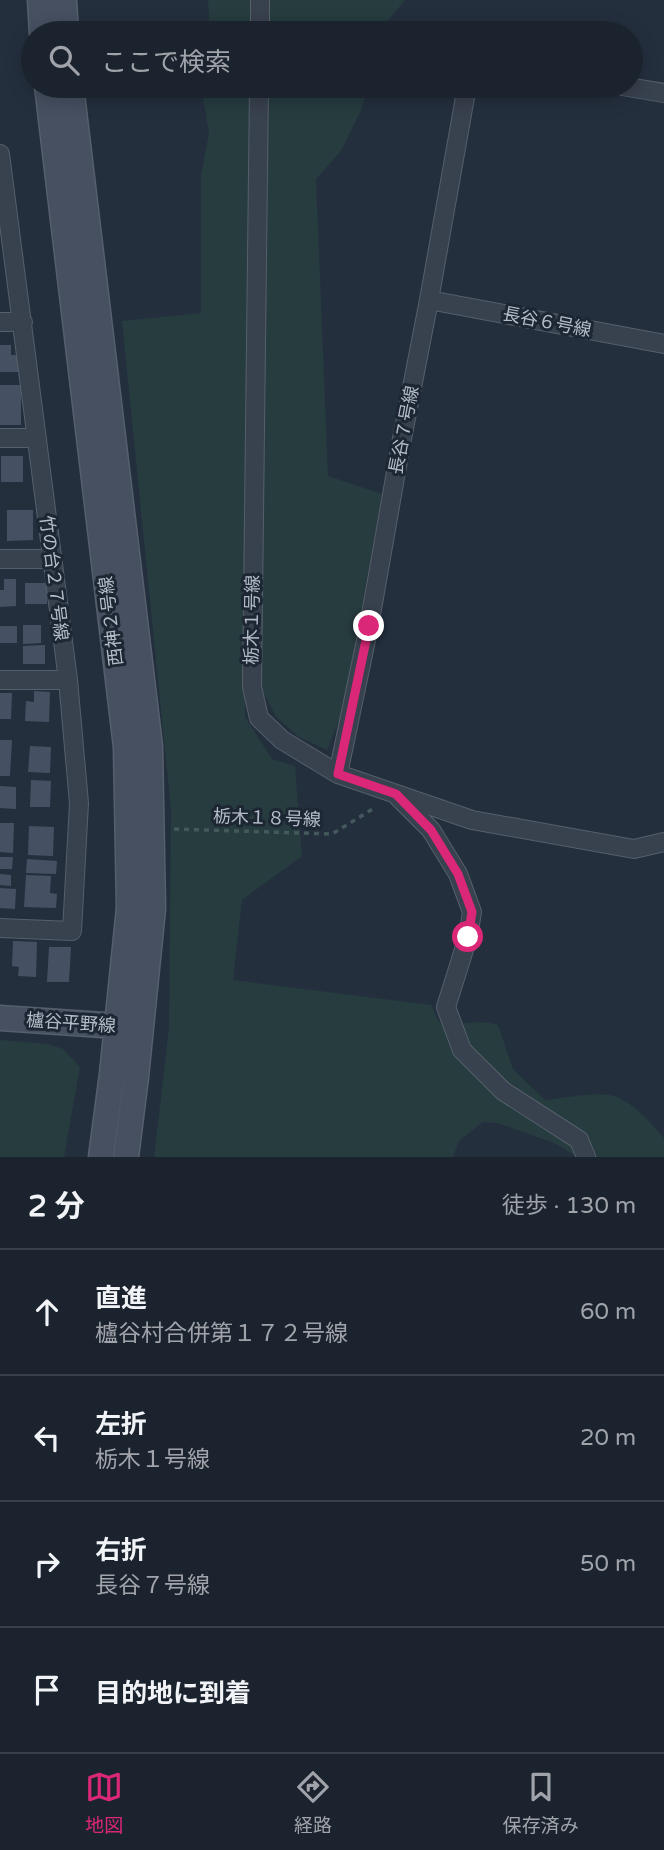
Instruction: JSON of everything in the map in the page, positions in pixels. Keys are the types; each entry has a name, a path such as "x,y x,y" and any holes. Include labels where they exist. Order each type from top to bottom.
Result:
{"street":[{"path":"40,0 41,21"},
{"path":"64,0 65,21"},
{"path":"260,0 260,21"},
{"path":"643,90 664,93"},
{"name":"西神２号線","path":"48,98 126,747 129,908 126,1157"},
{"name":"西神２号線","path":"72,98 150,746 153,909 101,1157"},
{"name":"栃木１号線","path":"259,98 252,687 259,718 282,740 338,774 472,820 634,849 664,842"},
{"name":"長谷７号線","path":"338,774 369,626 465,98"},
{"name":"竹の台２７号線","path":"0,155 68,680 79,803 72,931 0,928"},
{"name":"長谷６号線","path":"429,300 664,344"},
{"path":"0,322 23,322"},
{"path":"0,438 37,438"},
{"path":"0,559 51,559"},
{"path":"0,680 68,680"},
{"path":"396,794 431,830 458,874 472,912 468,937 446,1007 462,1051 503,1091 579,1140 586,1157"},
{"name":"櫨谷平野線","path":"0,1018 129,1027"}],"path":[{"name":"栃木１８号線","path":"169,829 332,834 396,794"}],"green space":[{"path":"208,0 252,0 251,21 209,21"},
{"path":"270,0 405,0 388,21 270,21"},
{"path":"203,98 251,98 245,717 272,759 295,766 302,856 242,900 233,980 431,1005 439,1022 483,1022 498,1025 513,1069 545,1100 592,1094 610,1095 624,1100 664,1138 664,1157 578,1157 554,1143 497,1123 483,1122 459,1141 453,1157 154,1157 169,1028 171,810 122,321 201,313 201,176 209,133"},
{"path":"269,98 365,98 341,151 316,179 328,476 382,494 343,712 327,750 299,737 276,717 260,685"},
{"path":"0,1040 48,1044 63,1049 80,1067 64,1157 0,1157"}],"building":[{"path":"0,345 11,345 11,355 19,355 20,372 0,372"},
{"path":"0,385 21,385 21,425 0,425"},
{"path":"1,456 23,456 23,482 1,482"},
{"path":"7,510 33,510 33,540 7,541"},
{"path":"4,579 16,579 16,606 0,607 0,590 4,590"},
{"path":"25,583 47,583 47,604 25,604"},
{"path":"23,625 41,625 41,643 23,644"},
{"path":"0,626 17,626 17,643 0,643"},
{"path":"45,645 45,664 23,664 23,646"},
{"path":"34,691 50,692 49,722 25,721 26,701 34,702"},
{"path":"0,693 12,693 11,719 0,719"},
{"path":"0,740 12,740 10,776 0,776"},
{"path":"30,746 51,747 50,773 28,772"},
{"path":"31,780 51,781 50,807 30,807"},
{"path":"0,786 16,787 16,809 0,808"},
{"path":"0,823 14,823 13,853 0,852"},
{"path":"29,826 54,827 53,856 28,855"},
{"path":"0,857 13,857 12,869 0,869"},
{"path":"27,859 57,861 56,874 26,873"},
{"path":"0,874 11,875 11,886 0,885"},
{"path":"26,875 51,876 50,893 57,894 56,908 24,907"},
{"path":"0,888 16,889 15,909 0,908"},
{"path":"13,941 37,942 36,977 18,976 19,967 12,966"},
{"path":"49,947 71,947 69,982 47,982"}],"route":[{"path":"369,626 338,774 396,794 431,830 458,874 472,912 468,937"}]}
